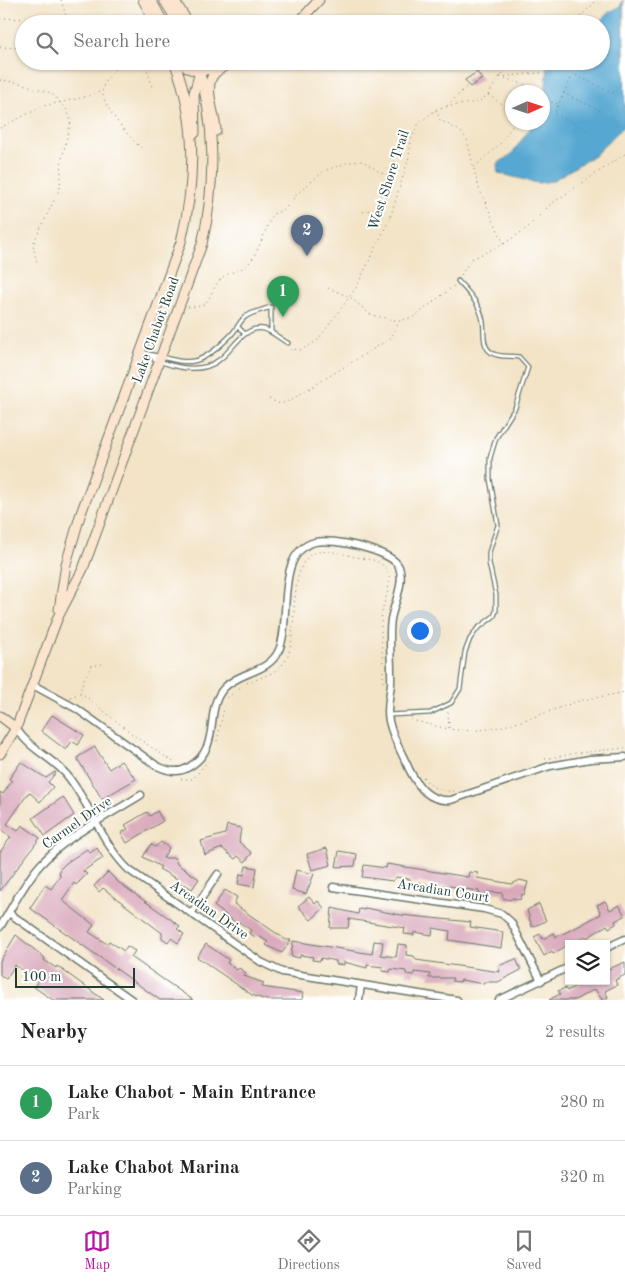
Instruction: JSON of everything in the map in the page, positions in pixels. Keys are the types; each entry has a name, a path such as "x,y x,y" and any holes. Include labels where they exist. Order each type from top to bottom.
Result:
{"main road":[{"path":"143,0 151,14"},
{"path":"151,0 159,15"},
{"path":"164,0 173,15"},
{"path":"174,0 183,15"},
{"path":"305,15 319,0"},
{"name":"Lake Chabot Road","path":"58,617 66,564 80,516 182,242 190,197 192,147 184,94 177,70"},
{"path":"194,70 200,72 205,70"},
{"path":"212,167 216,128 209,86 210,80 219,70"},
{"path":"192,147 196,128 194,94 200,72"},
{"name":"Lake Chabot Road","path":"0,754 16,728 34,685 58,617 83,569 180,307 204,235 209,208 212,167 208,115 200,72"},
{"path":"0,716 16,728"}],"street":[{"path":"34,685 77,709 157,766 172,771 185,770 196,762 207,749 215,706 222,690 234,680 271,662 279,651 292,564 303,548 323,541 381,552 399,567 399,582 391,620 391,685 388,715 393,736 415,782 426,793 438,799 458,798 550,766 590,759 625,757"},
{"name":"Arcadian Drive","path":"16,728 28,745 65,773 117,857 129,870 272,968 290,975 457,1000"},
{"name":"Carmel Drive","path":"0,926 41,864 59,848 141,795"},
{"path":"192,912 218,874"},
{"name":"Arcadian Court","path":"333,887 484,909 502,914 515,928 541,981"},
{"path":"9,913 132,1000"},
{"path":"610,946 625,939"},
{"path":"499,1000 565,969"},
{"path":"359,1000 361,985"}],"lane":[{"path":"388,715 430,713 448,706 460,688 465,652 470,639 477,629 494,616 496,611 496,595 489,563 489,552 498,525 490,479 490,458 494,442 515,408 528,371 527,364 522,358 494,355 485,345 483,320 479,308 458,281"},
{"path":"160,360 187,362 198,361 210,356 245,317 271,307 271,332"},
{"path":"238,327 245,334"},
{"path":"141,352 184,368 218,361 245,334 254,329 271,332 288,343"}],"path":[{"path":"62,0 66,15"},
{"path":"583,15 597,0"},
{"path":"0,18 15,18"},
{"path":"0,47 15,48"},
{"path":"114,70 105,82 102,91 109,109 141,148"},
{"path":"147,70 152,87"},
{"path":"505,106 488,95 499,77 506,70"},
{"path":"499,77 548,72"},
{"path":"592,132 554,114 574,74 616,95"},
{"path":"499,77 525,85"},
{"path":"0,80 20,83 48,91 69,114 72,124 62,158 60,188 33,244 36,260 39,262"},
{"path":"447,107 467,86"},
{"path":"0,128 43,106 85,97 102,91"},
{"path":"563,94 603,112"},
{"name":"West Shore Trail","path":"285,347 297,350 312,346 350,297 390,218 413,132 423,117 447,107 478,102 488,95"},
{"path":"550,102 557,105"},
{"path":"436,110 440,120 464,134 478,186 504,244"},
{"path":"473,168 500,144 510,130"},
{"path":"363,212 378,208 390,167 400,155 400,134 406,131 413,132"},
{"path":"328,288 350,297 371,315 399,321 414,317 458,281 471,259 504,244 527,228 551,204 625,154"},
{"path":"180,307 199,308 208,301 220,279 247,265 251,261 273,214 284,210 298,193 324,171 357,160 367,162 381,173 388,175"},
{"path":"269,400 280,404 289,401 391,338 399,321"},
{"path":"214,749 224,705 231,693 274,670 285,660 292,644 298,578 306,559 314,553 332,552 372,560 382,564 387,571 389,584 382,618 383,683"},
{"path":"80,692 83,681 91,666 102,664"},
{"path":"69,697 80,692"},
{"path":"80,692 136,737 170,759 177,767"},
{"path":"401,715 425,725 469,732 515,725 578,701 625,692"},
{"path":"448,706 449,729"},
{"path":"539,761 577,752 625,748"},
{"path":"179,776 185,780 193,779 210,757"},
{"path":"419,771 434,788 443,791 458,790"}],"water":[{"path":"623,0 625,125 596,154 552,181 538,183 498,173 497,164 511,155 529,130 550,130 550,85 546,85 548,70 610,70 610,15 606,15 620,7"}],"building":[{"path":"477,72 482,79 470,87 465,80"},
{"path":"52,715 84,735 78,745 72,741 66,750 41,731"},
{"path":"95,747 109,769 121,761 136,779 102,799 78,760 78,757"},
{"path":"21,762 46,778 56,773 48,782 53,787 40,802 29,792 7,824 18,831 22,825 40,838 0,891 0,852 11,837 0,829 0,792 3,794 12,781 9,779"},
{"path":"63,797 74,815 45,836 33,818"},
{"path":"157,811 163,821 127,843 121,833 128,829 125,825 147,812 150,816"},
{"path":"227,825 241,828 239,842 252,853 245,862 238,856 235,859 222,848 205,855 201,841 225,834"},
{"path":"161,842 169,848 163,858 175,858 177,864 199,879 192,889 184,884 183,886 176,881 177,879 159,869 161,867 143,857 151,844 155,847"},
{"path":"97,848 103,858 83,871 87,874 76,885 74,883 62,900 94,925 89,932 107,944 109,941 124,951 127,946 135,951 131,957 193,1000 160,1000 30,908 45,885 51,889 60,876 59,870 66,863 87,849 90,853"},
{"path":"327,848 331,865 312,870 307,854"},
{"path":"339,851 357,854 355,866 336,867"},
{"path":"387,864 468,877 469,872 478,873 477,878 512,884 520,880 528,882 524,895 522,894 520,900 513,898 510,900 503,898 502,893 488,892 487,895 479,894 479,891 456,890 456,887 441,885 441,888 418,882 418,884 410,883 410,879 396,877 393,881 362,877 364,865 386,868"},
{"path":"246,866 257,868 254,887 238,884 240,874 244,875"},
{"path":"296,870 314,874 306,894 292,890"},
{"path":"108,872 118,882 180,926 177,929 184,934 178,943 171,938 168,942 162,938 162,933 103,888 99,892 94,886"},
{"path":"225,890 237,897 234,904 286,940 291,940 282,953 266,945 268,942 257,935 255,937 249,933 251,930 239,922 236,923 214,906"},
{"path":"309,897 315,904 318,901 324,908 311,920 298,906"},
{"path":"605,901 610,910 619,905 625,916 615,921 616,924 609,928 607,925 587,938 586,936 579,940 565,940 565,946 553,954 552,951 544,956 534,937 540,934 543,939 554,933 556,937 577,927 601,914 597,905"},
{"path":"539,904 546,921 532,927 527,910"},
{"path":"332,908 358,914 359,909 365,910 365,908 401,915 471,922 470,927 503,932 501,948 449,940 450,931 433,928 432,935 414,932 414,935 404,934 405,928 349,919 348,928 330,928"},
{"path":"16,935 45,958 44,960 56,968 57,966 104,1000 53,1000 34,987 38,981 15,965 6,979 0,975 0,961"},
{"path":"293,941 372,954 374,941 383,942 381,955 396,957 398,944 407,945 406,955 414,956 416,960 500,972 498,966 516,959 521,970 498,982 484,982 484,984 461,980 460,982 452,981 453,978 429,978 430,974 414,972 414,975 406,974 406,971 391,969 390,972 382,971 383,967 367,965 367,968 344,962 344,965 336,964 336,961 321,958 320,961 312,960 313,957 300,955 300,958 291,956"},
{"path":"206,944 229,960 227,963 237,970 239,968 246,973 244,976 264,983 262,987 303,993 302,1000 266,1000 252,995 197,957"},
{"path":"625,962 625,975 615,980 617,985 605,991 608,997 602,1000 595,989 575,1000 549,1000 560,994 558,991 565,988 567,991 578,985 610,985 610,968"}],"place":[{"name":"Lake Chabot Marina","path":"307,256"},
{"name":"Lake Chabot - Main Entrance","path":"283,317"}]}
